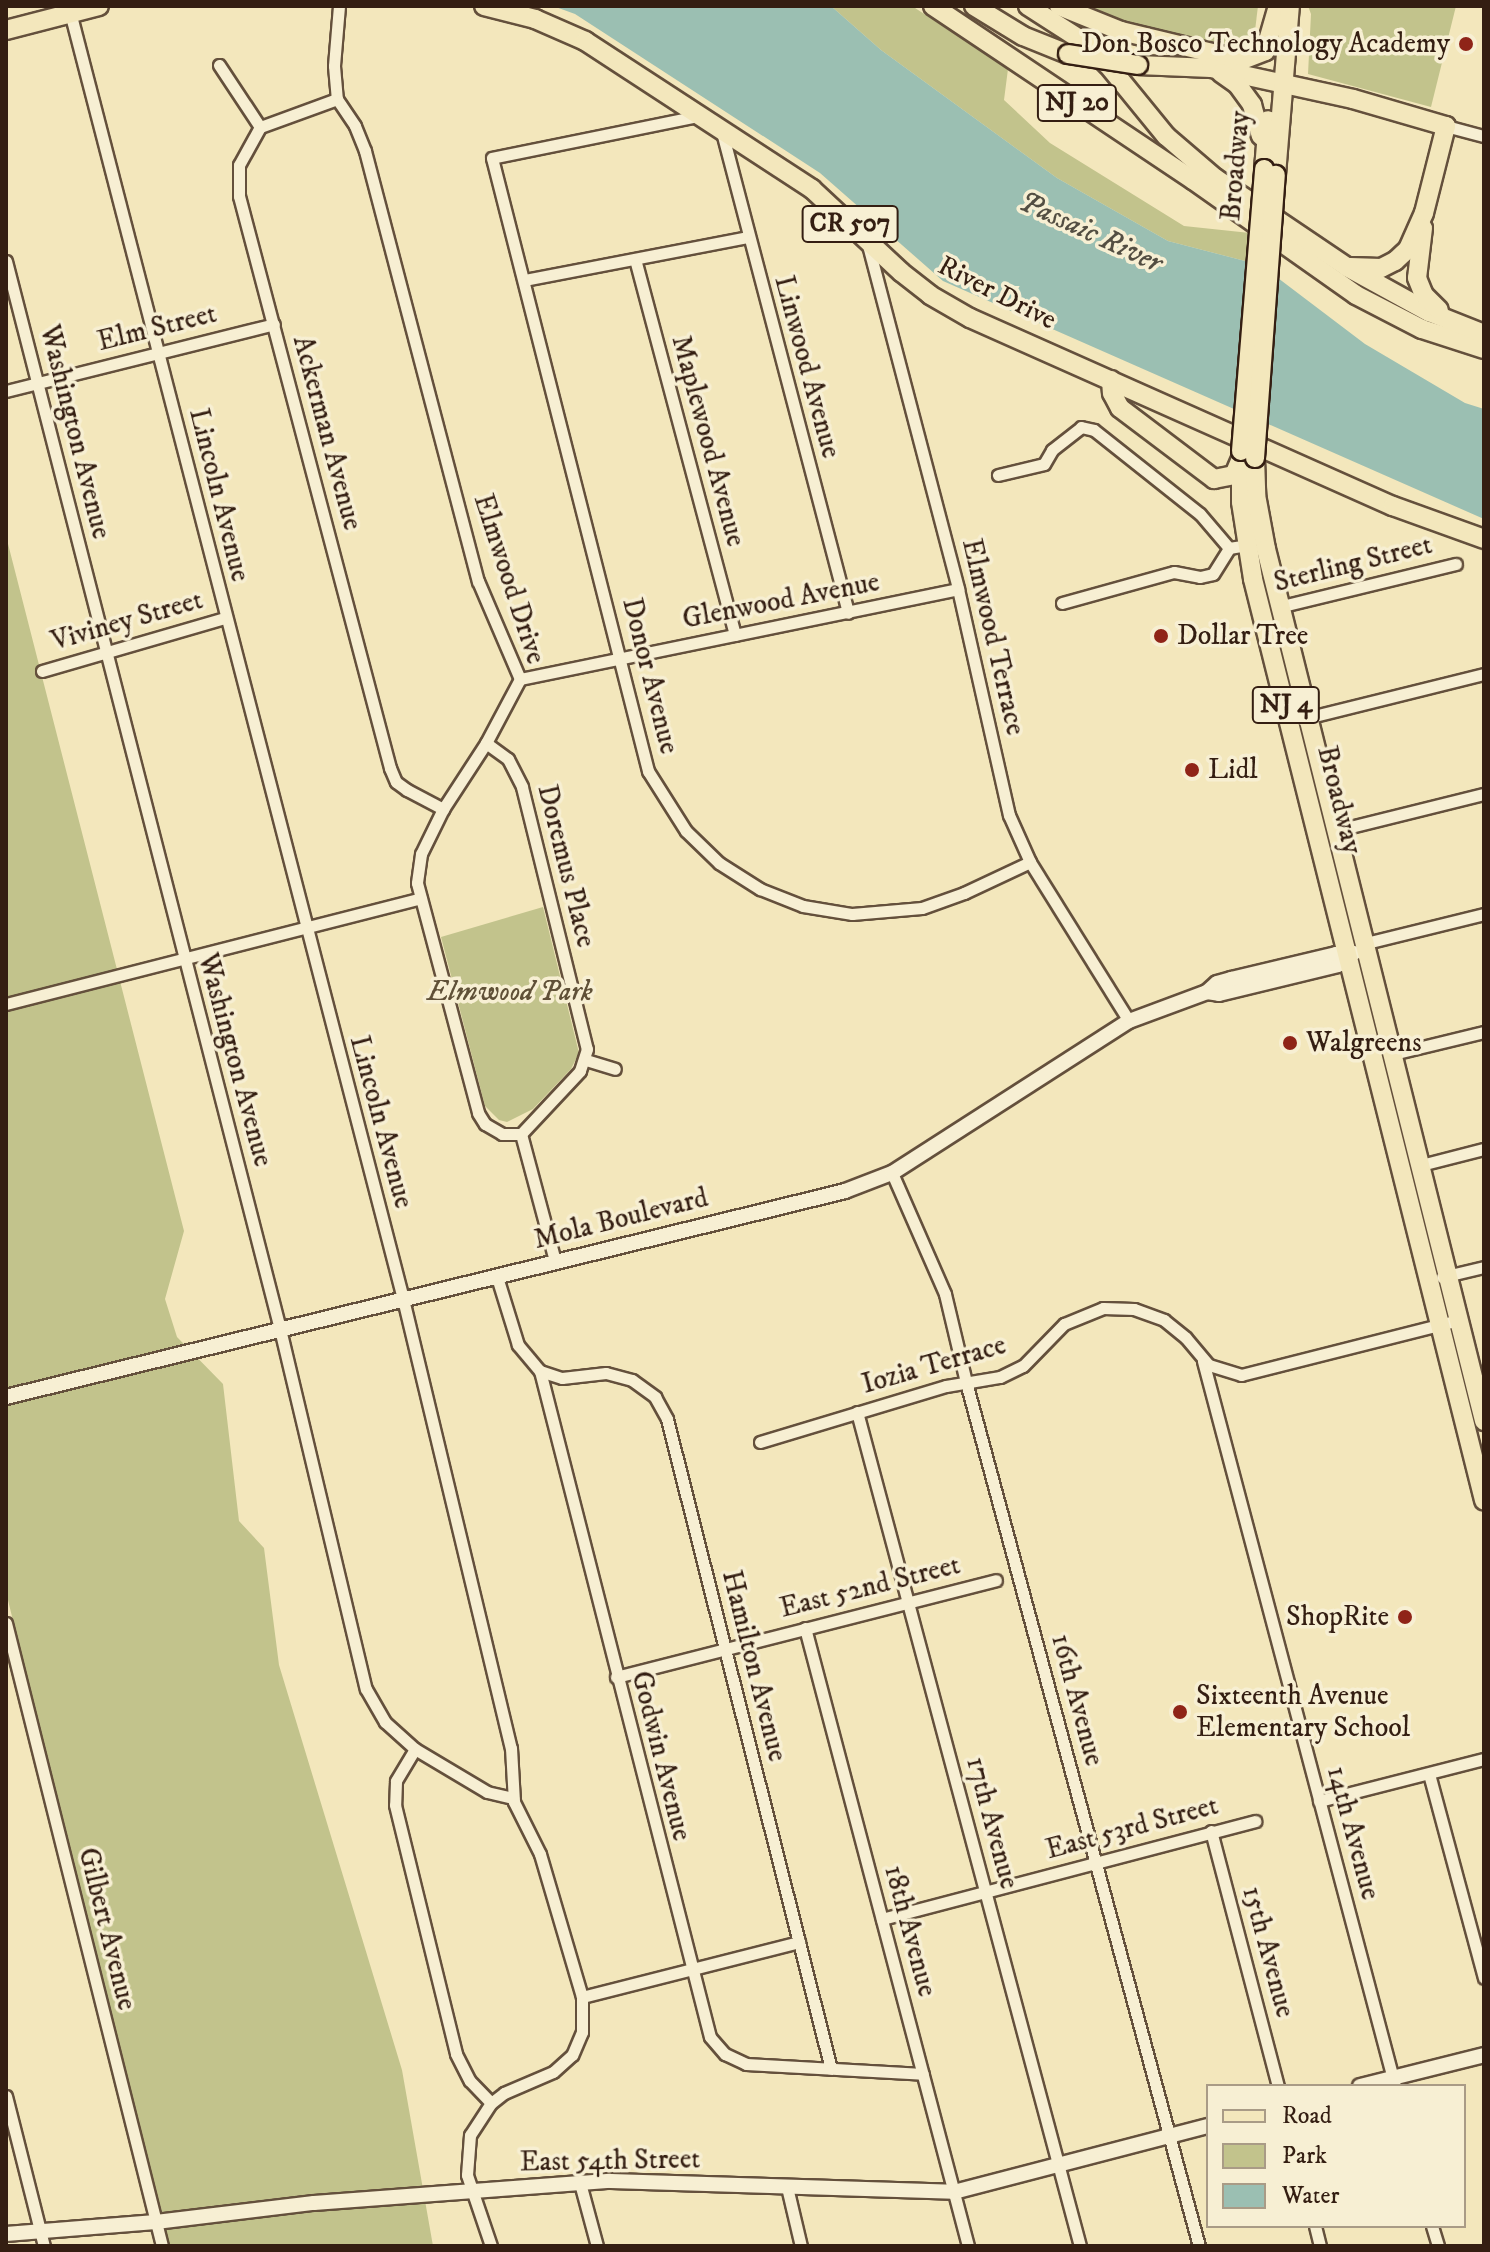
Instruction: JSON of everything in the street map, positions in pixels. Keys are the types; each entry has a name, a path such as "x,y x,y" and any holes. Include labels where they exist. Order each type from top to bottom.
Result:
{"main road":[{"path":"6,30 99,6"},
{"name":"River Drive","path":"484,6 535,19 585,41 812,189 901,272 944,303 1393,506 1484,539"},
{"name":"NJ 20","path":"933,6 1193,180 1364,300 1422,329 1484,349"},
{"path":"974,6 1023,36 1068,54 1138,65 1211,68 1277,81 1446,126 1424,213 1417,269 1420,288 1431,303 1460,326"},
{"name":"NJ 20","path":"1028,6 1070,31 1096,53 1160,130 1188,157 1347,267 1460,326 1484,334"},
{"path":"1059,6 1121,31 1242,60 1265,51 1278,6"},
{"name":"Broadway","path":"1278,6 1277,81 1240,540 1262,611 1350,957 1439,1278 1459,1320 1483,1413"},
{"name":"Broadway","path":"1277,81 1290,6"},
{"path":"1211,68 1237,84 1252,105 1270,172"},
{"path":"1270,172 1286,112 1293,102 1304,97 1333,95"},
{"path":"1347,267 1372,269 1395,261 1408,249 1424,213"},
{"path":"1111,380 1112,393 1120,408 1209,475 1221,480 1234,475 1248,454"},
{"name":"Broadway","path":"1248,454 1260,524 1421,1165 1439,1278 1441,1325 1484,1500"},
{"path":"1209,475 1236,510 1240,540"}],"street":[{"name":"Elmwood Drive","path":"339,6 334,66 337,99 355,126 365,151 478,581 520,679 486,743 443,809 421,854 417,883 478,1113 485,1124 502,1134 521,1134"},
{"name":"Lincoln Avenue","path":"70,12 403,1299 511,1748 513,1798 540,1854 582,1997 582,2032 572,2055 553,2072 504,2093 476,2121 467,2148 467,2175 491,2246"},
{"path":"219,65 260,127 337,99"},
{"name":"Donor Avenue","path":"698,116 492,158 622,658 640,748 657,790 703,849 760,889 827,911 889,913 946,901 1030,862"},
{"path":"1446,126 1484,136"},
{"name":"Ackerman Avenue","path":"260,127 247,147 237,180 390,768 396,782 443,809"},
{"name":"Linwood Avenue","path":"722,132 747,237 848,613"},
{"path":"524,280 747,237"},
{"name":"Elmwood Terrace","path":"867,240 958,589 1009,815 1030,862 1129,1021"},
{"name":"Maplewood Avenue","path":"635,259 735,635"},
{"name":"Washington Avenue","path":"6,261 280,1329 366,1689 385,1722 415,1749 487,1792 513,1798"},
{"name":"Elm Street","path":"6,391 274,324"},
{"path":"998,475 1044,464 1052,450 1081,427 1094,430 1200,514 1240,540 1213,574 1200,577 1174,572 1062,603"},
{"name":"Sterling Street","path":"1262,611 1456,564"},
{"name":"Glenwood Avenue","path":"520,679 958,589"},
{"name":"Viviney Street","path":"42,671 225,618"},
{"path":"1290,722 1484,674"},
{"name":"Doremus Place","path":"486,743 508,759 522,787 587,1049 586,1060"},
{"path":"1338,830 1484,794"},
{"path":"6,1004 421,898"},
{"path":"1350,957 1366,943 1484,914"},
{"name":"Mola Boulevard","path":"6,1397 819,1198 892,1173 1129,1021 1207,992 1217,983 1336,954 1350,957"},
{"path":"1393,1054 1484,1032"},
{"path":"555,1261 521,1134 586,1060 615,1069"},
{"path":"1421,1165 1484,1149"},
{"name":"16th Avenue","path":"892,1173 945,1294 1199,2246"},
{"path":"1439,1278 1484,1267"},
{"name":"Godwin Avenue","path":"497,1277 518,1345 540,1371 705,2027 725,2054 746,2064 923,2074"},
{"name":"Iozia Terrace","path":"760,1442 966,1382 1012,1373 1033,1357 1064,1324 1103,1308 1134,1309 1164,1320 1188,1340 1203,1360 1218,1370 1241,1375 1459,1320"},
{"name":"14th Avenue","path":"1203,1360 1394,2082"},
{"name":"Hamilton Avenue","path":"540,1371 562,1378 619,1375 644,1387 662,1407 831,2069"},
{"name":"17th Avenue","path":"857,1412 1080,2246"},
{"name":"East 52nd Street","path":"616,1677 996,1580"},
{"name":"Gilbert Avenue","path":"6,1623 162,2246"},
{"name":"18th Avenue","path":"805,1628 968,2246"},
{"path":"415,1749 396,1781 395,1805 456,2054 470,2081 491,2103"},
{"path":"1319,1801 1484,1759"},
{"path":"1429,1774 1484,1978"},
{"name":"East 53rd Street","path":"882,1919 1255,1821"},
{"name":"15th Avenue","path":"1211,1831 1277,2084"},
{"path":"582,1997 690,1967 799,1942"},
{"path":"1394,2082 1484,2055"},
{"path":"6,2096 44,2246"},
{"name":"East 54th Street","path":"6,2234 156,2222 314,2203 580,2183 954,2192 1206,2127"},
{"path":"580,2183 597,2246"},
{"path":"787,2187 801,2246"}],"green space":[{"path":"831,6 912,6 1008,69 1004,100 1050,143 1184,226 1250,233 1249,262 1168,241 1057,178 881,50"},
{"path":"1069,6 1258,6 1252,55 1133,28"},
{"path":"1308,6 1456,6 1431,107 1308,74 1311,14"},
{"path":"6,536 184,1231 165,1299 177,1337 223,1384 239,1521 264,1548 279,1665 402,2070 433,2246 166,2246 6,1592"},
{"name":"Elmwood Park","path":"543,907 579,1053 571,1069 533,1109 507,1122 499,1120 485,1106 441,937"}],"water":[{"name":"Passaic River","path":"553,6 831,6 881,50 1057,178 1168,241 1249,262 1270,272 1365,344 1465,403 1484,409 1484,519 943,281 820,173 575,14"}],"place":[{"name":"Don Bosco Technology Academy","path":"1466,44"},
{"name":"Dollar Tree","path":"1161,636"},
{"name":"Lidl","path":"1192,770"},
{"name":"Walgreens","path":"1290,1043"},
{"name":"ShopRite","path":"1405,1617"},
{"name":"Sixteenth Avenue Elementary School","path":"1180,1712"}]}
